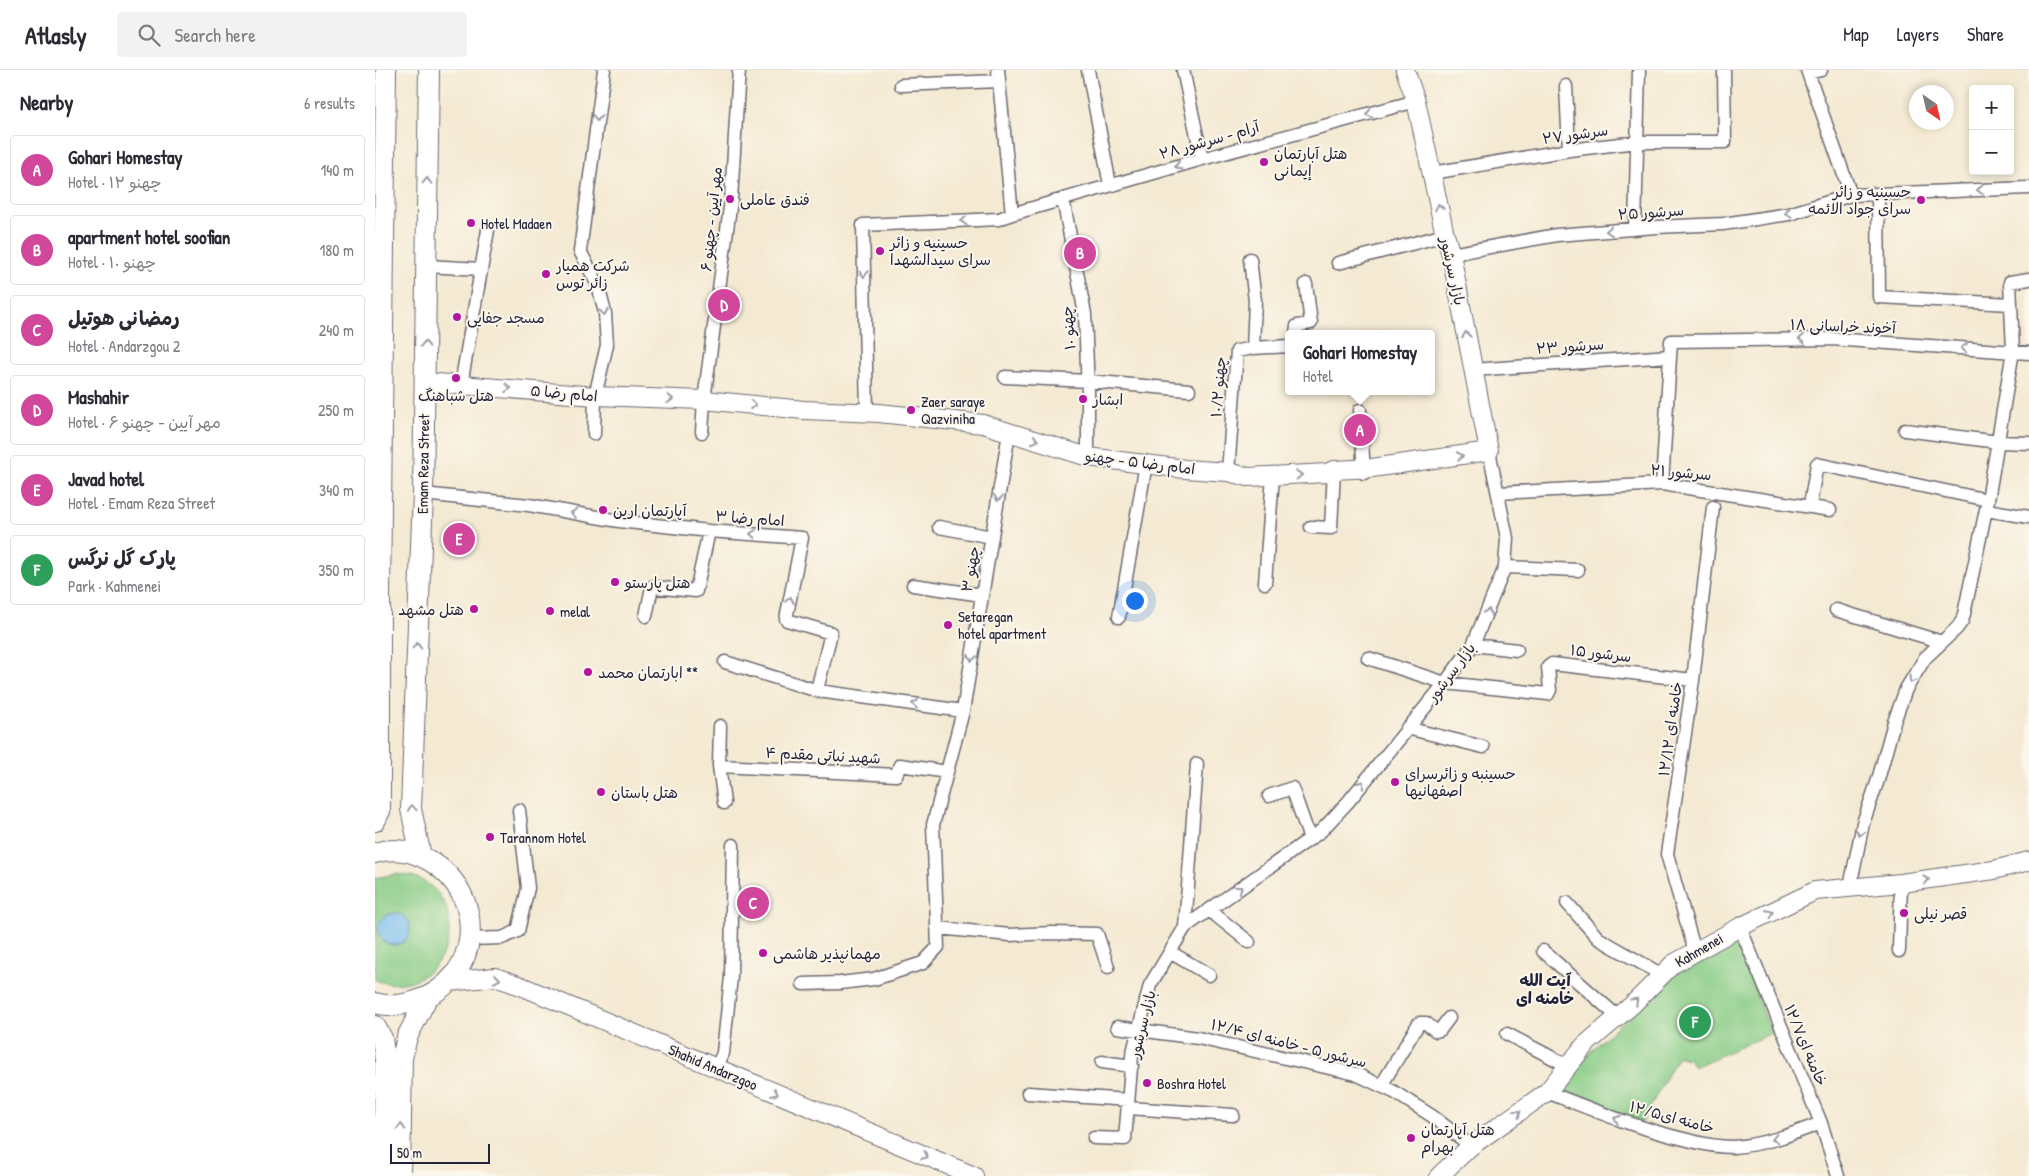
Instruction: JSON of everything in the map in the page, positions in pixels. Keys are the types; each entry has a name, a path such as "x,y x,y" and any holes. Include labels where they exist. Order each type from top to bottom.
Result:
{"main road":[{"path":"377,816 380,100 386,70"},
{"name":"Emam Reza Street","path":"421,856 411,809 423,494 429,70"},
{"path":"375,853 402,850 421,856 442,868 459,887 468,910 470,939 462,963 449,982 427,998 405,1005 382,1005 375,1003"},
{"path":"400,1176 402,1058 407,1037 427,998"},
{"path":"375,1026 382,1038 385,1060 383,1176"}],"street":[{"path":"593,434 595,396 607,345 605,314 598,285 580,251 604,70"},
{"name":"مهر آیین - چهنو ۶","path":"702,432 731,200 739,70"},
{"path":"1087,70 1110,185"},
{"path":"1183,70 1202,159"},
{"name":"بازار سرشور","path":"1094,1138 1125,1139 1132,1066 1150,985 1185,927 1321,831 1348,802 1445,683 1473,645 1505,567 1507,538 1472,370 1451,254 1416,101 1405,70"},
{"path":"1635,229 1639,70"},
{"name":"سرشور ۲۷","path":"1432,173 1569,150 1637,142 1725,142 1724,70"},
{"path":"1812,71 1851,195"},
{"path":"901,85 998,75 1012,214"},
{"path":"1566,86 1569,150"},
{"name":"آرام - سرشور ۲۸","path":"867,413 863,225 999,219 1110,185 1416,101"},
{"name":"سرشور ۲۵","path":"1451,254 1557,235 1723,224 1789,214 1851,195 2029,188"},
{"path":"1878,194 1879,297 2011,304"},
{"name":"چهنو ۱۰","path":"1063,199 1085,314 1088,457"},
{"path":"461,385 488,230"},
{"path":"1338,262 1445,234"},
{"path":"1250,259 1255,301 1253,348 1285,346"},
{"path":"426,266 481,269"},
{"path":"1850,887 1863,823 1903,697 1925,658 1962,621 1987,505 2013,351 2010,282 2029,279"},
{"path":"1297,330 1297,326 1311,323 1306,284"},
{"name":"آخوند خراسانی ۱۸","path":"1670,356 1671,341 1831,339 2029,352"},
{"name":"چهنو ۱۰/۲","path":"1229,472 1237,350 1253,348"},
{"path":"1661,484 1670,356"},
{"name":"سرشور ۲۳","path":"1472,370 1670,356"},
{"path":"1005,377 1087,381 1189,390"},
{"name":"امام رضا ۵","path":"425,382 595,396 705,400"},
{"name":"امام رضا ۵ - چهنو","path":"705,400 983,424 1088,457 1229,472 1248,477 1327,473 1334,470 1364,471 1489,451"},
{"path":"1360,410 1364,471"},
{"path":"1905,430 1998,442 2029,443"},
{"name":"چهنو ۳","path":"803,984 840,983 874,979 923,962 938,947 933,825 963,711 1009,432"},
{"path":"1119,617 1146,464"},
{"path":"1810,505 1817,464 2029,517"},
{"path":"1311,526 1331,528 1334,470"},
{"path":"1265,583 1273,476"},
{"name":"سرشور ۲۱","path":"1498,493 1661,484 1810,505 1831,510"},
{"name":"امام رضا ۳","path":"423,494 529,506 619,521 709,531 802,538 787,620 831,633 817,690"},
{"name":"خامنه ای ۱۲/۱۲","path":"1695,952 1667,854 1693,680 1713,507"},
{"path":"939,527 992,537"},
{"path":"646,616 652,587 697,591 709,531"},
{"path":"1505,567 1579,570"},
{"path":"913,585 982,595"},
{"path":"1836,610 1942,642"},
{"path":"1473,645 1517,650"},
{"path":"1368,658 1445,683"},
{"path":"725,662 817,690 963,711"},
{"name":"سرشور ۱۵","path":"1445,683 1548,694 1550,692 1548,667 1552,664 1693,680"},
{"path":"720,726 719,766 724,804"},
{"path":"1407,728 1483,747"},
{"path":"1185,927 1197,764"},
{"name":"شهید نباتی مقدم ۴","path":"719,766 895,775 900,765 947,772"},
{"path":"1269,796 1292,788 1310,839"},
{"path":"470,939 502,938 518,931 528,888 519,810"},
{"path":"716,1069 723,1053 731,977 733,845"},
{"name":"Kahmenei","path":"1439,1176 1471,1146 1547,1092 1585,1045 1673,964 1695,952 1815,891 1901,883 1994,870 2029,861"},
{"path":"1899,951 1901,883"},
{"path":"1567,903 1598,938 1662,975"},
{"path":"1209,910 1249,942"},
{"path":"938,928 1010,935 1052,933 1097,934 1109,967"},
{"name":"خامنه ای۱۲/۷","path":"1740,928 1821,1123 1838,1176"},
{"path":"1543,951 1618,1016"},
{"path":"1170,952 1209,976"},
{"name":"Shahid Andarzgoo","path":"449,982 495,977 974,1176"},
{"path":"1381,1086 1419,1023 1427,1023 1436,1032 1441,1030 1449,1018"},
{"name":"سرشور ۵ - خامنه ای ۱۲/۴","path":"1117,1027 1198,1038 1357,1074 1432,1116 1471,1146"},
{"path":"1507,1034 1568,1066"},
{"path":"1102,1062 1132,1066"},
{"name":"خامنه ای۱۲/۵","path":"1547,1092 1661,1134 1708,1145 1732,1147 1755,1144 1790,1135 1821,1123"},
{"path":"1028,1093 1233,1115"}],"green space":[{"path":"396,874 415,877 435,890 446,908 450,928 446,948 435,965 420,978 399,984 375,980 375,878"},
{"path":"1734,940 1772,1033 1694,1067 1690,1060 1678,1056 1642,1122 1558,1091 1592,1050 1676,971"}],"water":[{"path":"394,913 400,914 405,918 409,923 409,935 405,940 400,944 394,945 388,944 383,940 379,935 378,929 379,923 383,918 388,914"}],"place":[{"name":"هتل آبارتمان إیمانی","path":"1264,162"},
{"name":"فندق عاملى","path":"730,199"},
{"name":"حسینیه و زائر سرای جواد الائمه","path":"1921,200"},
{"name":"Hotel Madaen","path":"471,223"},
{"name":"حسینیه و زائر سرای سیدالشهدا","path":"880,251"},
{"name":"apartment hotel soofian","path":"1080,253"},
{"name":"شرکت همیار زائر توس","path":"546,274"},
{"name":"Mashahir","path":"724,305"},
{"name":"مسجد جفایی","path":"457,317"},
{"name":"هتل شباهنگ","path":"456,378"},
{"name":"ابشار","path":"1083,399"},
{"name":"Zaer saraye Qazviniha","path":"911,410"},
{"name":"Gohari Homestay","path":"1360,430"},
{"name":"آپارتمان ارين","path":"603,510"},
{"name":"Javad hotel","path":"459,539"},
{"name":"هتل پارستو","path":"615,582"},
{"name":"هتل مشهد","path":"474,609"},
{"name":"melal","path":"550,611"},
{"name":"Setaregan hotel apartment","path":"948,625"},
{"name":"ابارتمان محمد **","path":"588,672"},
{"name":"حسینبه و زائرسرای اصفهانیها","path":"1395,782"},
{"name":"هتل باستان","path":"601,792"},
{"name":"Tarannom Hotel","path":"490,837"},
{"name":"رمضانی هوتیل","path":"753,903"},
{"name":"قصر نیلی","path":"1904,913"},
{"name":"مهمانپذیر هاشمی","path":"763,953"},
{"name":"پارک گل نرگس","path":"1695,1022"},
{"name":"Boshra Hotel","path":"1147,1083"},
{"name":"هتل آپارتمان بهرام","path":"1411,1138"}],"district":[{"name":"آیت الله خامنه ای","path":"1545,989"}]}
